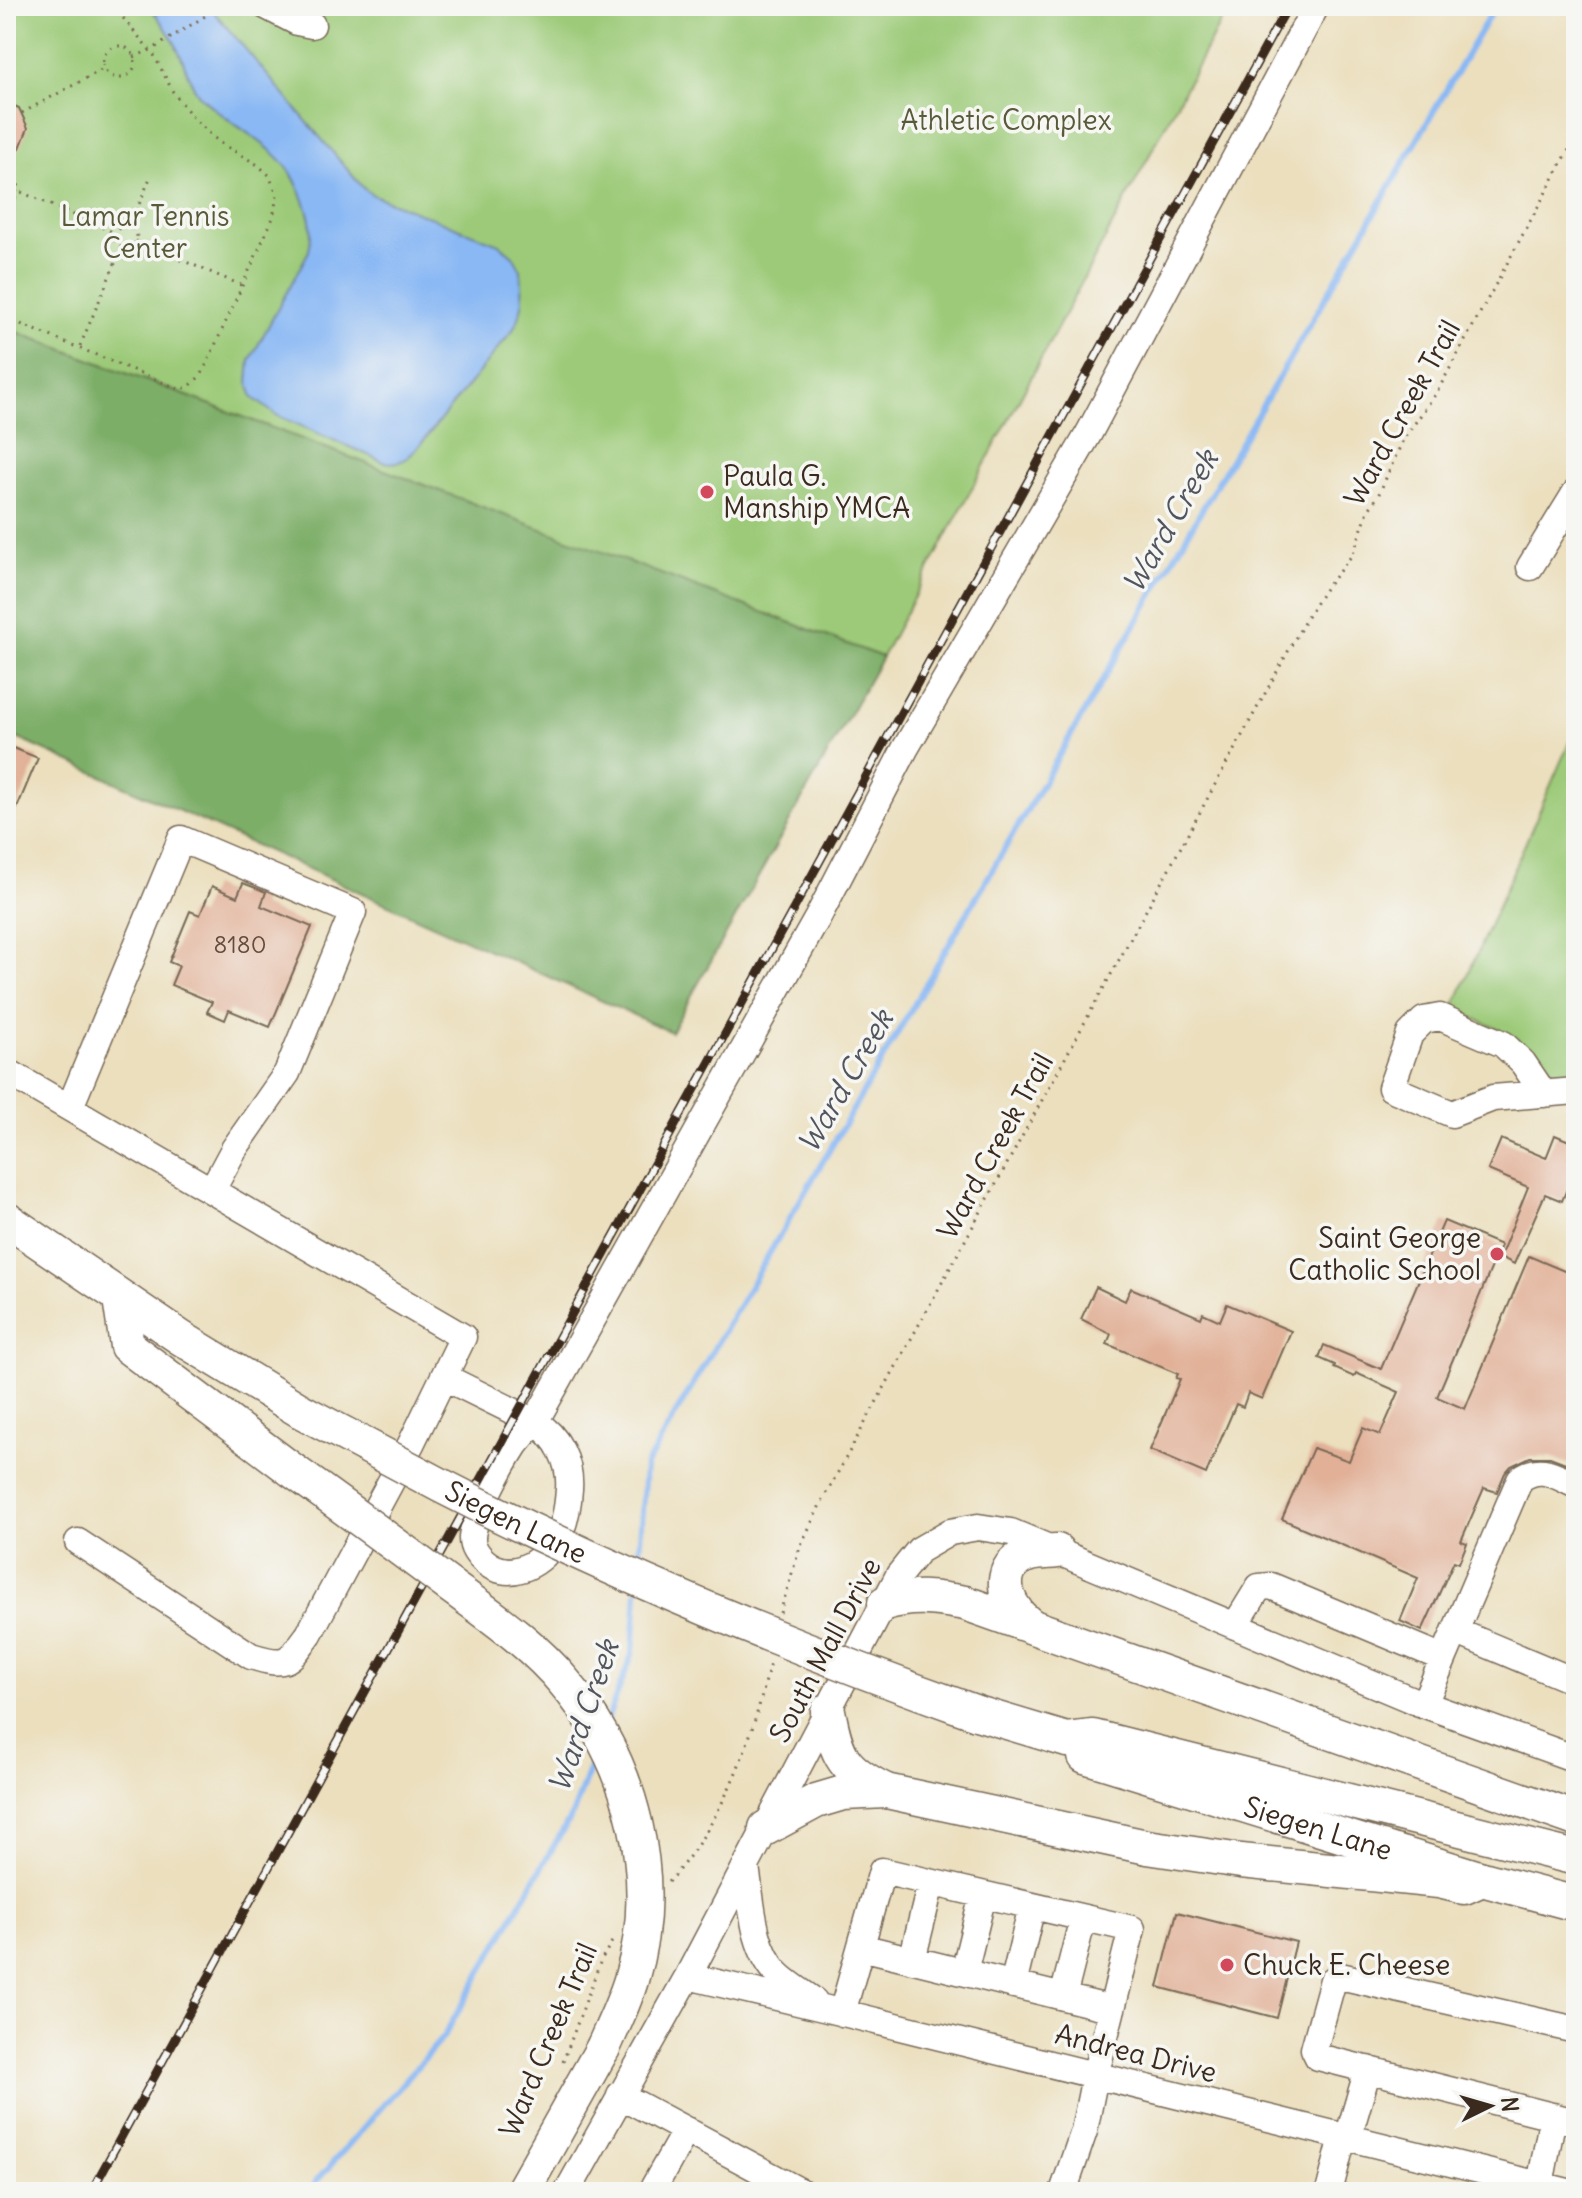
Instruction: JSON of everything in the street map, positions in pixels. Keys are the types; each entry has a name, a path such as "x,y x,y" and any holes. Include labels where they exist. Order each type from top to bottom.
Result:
{"main road":[{"name":"Siegen Lane","path":"6,1219 181,1338 301,1411 441,1486 760,1632 977,1713 1067,1740 1093,1737 1576,1858"},
{"path":"120,1298 127,1346 515,1634 565,1683 605,1743 621,1774 637,1832 642,1868 643,1895 632,1979 603,2048 522,2192"},
{"path":"1030,1625 1016,1611 1007,1594 1005,1576 1014,1562 1031,1554 1057,1551"},
{"path":"885,1603 924,1596 965,1603 1576,1819"},
{"path":"828,1711 834,1742 847,1766 863,1780 886,1791 1147,1847 1241,1861 1439,1881 1464,1887 1482,1879"},
{"name":"Siegen Lane","path":"1067,1740 1086,1757 1482,1879 1576,1904"},
{"path":"766,1828 816,1801 843,1793 886,1791"}],"street":[{"path":"266,6 297,22 312,25"},
{"path":"444,1377 535,1422 545,1428 557,1443 570,1471 567,1506 555,1542 536,1563 521,1570 508,1572 490,1567 472,1543 472,1529 516,1444 535,1422 818,917 905,749 1089,433 1316,6"},
{"path":"1530,567 1576,492"},
{"path":"70,1107 181,839 353,912 287,1073 234,1149 212,1190"},
{"path":"1544,1094 1523,1063 1503,1044 1440,1017 1424,1020 1410,1034 1391,1088 1452,1114 1493,1098 1544,1094 1576,1091"},
{"path":"6,1071 463,1337 411,1444 309,1634 294,1655 283,1662 269,1662 251,1656 78,1542"},
{"path":"1424,1704 1520,1479 1530,1472 1543,1470 1576,1485"},
{"name":"South Mall Drive","path":"567,2192 688,1976 899,1575 919,1550 950,1532 978,1527 1011,1532 1424,1704 1576,1759"},
{"path":"1235,1626 1259,1587 1271,1586 1443,1658"},
{"path":"1455,1631 1576,1682"},
{"path":"746,1867 763,1953 778,1974 833,2010 861,1947 882,1871 1132,1929 1084,2131 1063,2192"},
{"path":"912,1960 931,1883"},
{"path":"964,1972 983,1895"},
{"path":"1013,1985 1032,1906"},
{"path":"1063,1997 1083,1918"},
{"path":"861,1947 1112,2009"},
{"name":"Andrea Drive","path":"688,1976 1568,2192"},
{"path":"1540,2185 1565,2119 1318,2057 1314,2049 1336,1977 1352,1978 1576,2030"},
{"path":"1329,2192 1368,2069"},
{"path":"620,2095 801,2192"},
{"path":"651,2192 686,2130"}],"path":[{"path":"6,318 179,389 189,387 202,374 269,230 276,203 275,187 265,170 219,142 194,119 173,92 151,50 113,6"},
{"path":"134,57 151,50 221,6"},
{"path":"113,47 123,47 134,57 134,67 128,75 113,76 105,69 105,54 113,47"},
{"path":"22,113 105,69"},
{"name":"Ward Creek Trail","path":"778,1624 784,1594 800,1547 820,1505 1307,617 1353,554 1368,511 1403,440 1437,392 1576,137"},
{"path":"6,155 21,192 115,233"},
{"path":"130,226 150,178"},
{"path":"6,221 19,189"},
{"path":"130,226 135,231 136,241 131,247 122,247 115,240 115,233 120,227 130,226"},
{"path":"136,241 241,285"},
{"path":"79,348 122,247"},
{"path":"660,1890 704,1834 743,1757 755,1723 771,1655"},
{"name":"Ward Creek Trail","path":"560,2070 601,1960 616,1934"}],"green space":[{"name":"Paula G. Manship YMCA","path":"6,6 1229,6 882,657 6,328"},
{"path":"6,328 882,657 671,1032 6,733"},
{"path":"1576,727 1576,1075 1552,1070 1512,1035 1453,1009"}],"water":[{"path":"149,6 209,6 363,188 373,195 499,244 513,256 521,270 523,301 513,330 421,444 405,459 384,462 276,415 253,398 248,382 250,360 309,251 311,230 308,212 296,181 277,156 196,91 173,40"}],"building":[{"path":"6,102 19,108 28,128 20,148 6,154"},
{"path":"6,745 38,758 6,834"},
{"path":"243,883 266,892 261,906 312,927 270,1027 229,1010 225,1020 207,1012 212,1002 171,985 179,966 169,962 190,911 200,915 212,886 237,897"},
{"path":"1555,1135 1576,1144 1576,1166 1562,1201 1545,1194 1514,1264 1500,1257 1528,1187 1488,1170 1501,1139 1546,1158"},
{"path":"1444,1221 1501,1245 1437,1397 1465,1409 1529,1256 1576,1276 1576,1467 1550,1457 1530,1457 1511,1466 1497,1492 1484,1488 1461,1541 1467,1543 1459,1563 1454,1561 1422,1631 1400,1621 1418,1578 1282,1519 1313,1448 1349,1461 1363,1428 1380,1435 1399,1392 1356,1373 1354,1377 1334,1368 1335,1365 1319,1358 1324,1345 1381,1369"},
{"path":"1096,1287 1125,1301 1131,1288 1201,1318 1203,1313 1220,1321 1227,1304 1291,1331 1262,1399 1248,1393 1243,1407 1236,1404 1206,1474 1150,1450 1180,1379 1176,1378 1178,1374 1107,1344 1111,1334 1081,1319"},
{"name":"Chuck E. Cheese","path":"1177,1912 1296,1942 1277,2018 1158,1987"}],"waterway":[{"name":"Ward Creek","path":"638,1569 645,1467 1495,6"},
{"name":"Ward Creek","path":"607,1720 633,1652 637,1592"},
{"name":"Ward Creek","path":"307,2192 444,2036 574,1811 595,1753"}],"railway":[{"path":"91,2192 1288,6"}],"place":[{"name":"Paula G. Manship YMCA","path":"707,492"},
{"name":"Saint George Catholic School","path":"1497,1254"},
{"name":"Chuck E. Cheese","path":"1227,1965"}],"park label":[{"name":"Athletic Complex","path":"1006,120"},
{"name":"Lamar Tennis Center","path":"145,232"}]}
